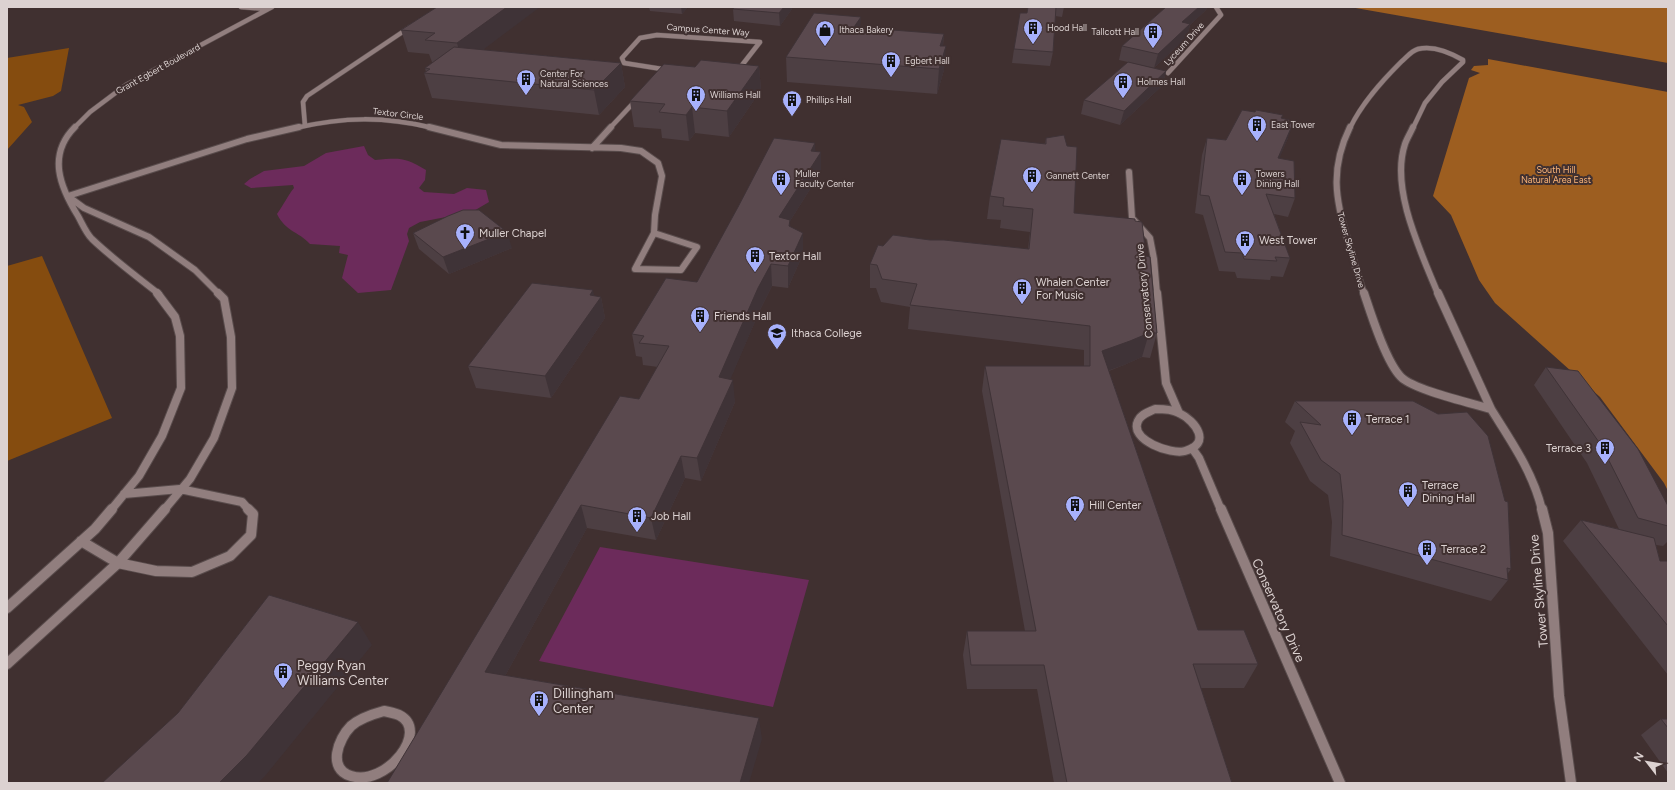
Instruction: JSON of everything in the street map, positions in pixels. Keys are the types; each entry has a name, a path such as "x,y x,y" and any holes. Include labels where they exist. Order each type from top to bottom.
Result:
{"street":[{"path":"241,7 270,8"},
{"name":"Lyceum Drive","path":"1168,73 1221,14 1216,7"},
{"name":"Grant Egbert Boulevard","path":"7,608 95,529 139,476 162,436 181,388 180,336 175,317 160,295 125,268 91,238 72,206 58,173 58,160 62,146 69,133 90,112 132,82 270,8"},
{"path":"305,126 303,102 307,96 414,24"},
{"name":"Campus Center Way","path":"657,35 760,42 738,69 728,72 661,71 624,63 622,58 640,38 657,35"},
{"name":"Tower Skyline Drive","path":"1490,409 1403,380 1389,359 1367,302 1339,211 1337,188 1338,166 1341,149 1349,130 1369,96 1388,75 1414,51 1422,49 1444,51 1463,60 1425,103 1405,144 1401,175 1406,210 1441,301 1490,409 1524,461 1539,496 1548,533 1559,696 1571,783"},
{"path":"592,148 640,96"},
{"name":"Textor Circle","path":"68,196 247,139 325,121 341,119 380,119 413,123 501,145 621,148 641,151 658,163 662,176 655,215 654,233 635,269 681,270 697,247 654,233"},
{"name":"Conservatory Drive","path":"1129,172 1132,218 1150,238 1154,259 1166,384 1179,413"},
{"path":"7,664 118,562 190,479 214,438 232,388 231,337 224,299 195,270 149,236 97,214 77,204 68,196"},
{"path":"1155,409 1167,409 1190,419 1197,426 1200,435 1198,443 1192,448 1181,452 1169,451 1156,447 1146,441 1139,433 1136,425 1139,417 1145,412 1155,409"},
{"name":"Conservatory Drive","path":"1192,448 1199,458 1340,783"},
{"path":"81,541 118,562 156,572 192,572 230,556 251,535 253,514 242,502 180,489 124,494"},
{"path":"384,711 394,712 403,717 409,724 410,734 407,746 401,757 390,767 377,774 350,780 338,766 336,757 338,746 343,736 351,726 362,719 384,711"}],"shaded area":[{"path":"69,48 61,91 53,96 18,105 24,107 32,122 7,150 7,58"},
{"path":"364,146 368,155 375,160 402,159 426,170 425,180 419,188 424,192 454,194 467,188 486,190 489,202 472,212 420,222 409,228 407,234 409,241 391,290 358,293 342,278 348,255 339,253 340,246 310,244 288,228 277,214 294,188 293,185 251,188 244,184 264,171 304,166 326,153"},
{"path":"42,256 112,418 7,461 7,266"},
{"path":"600,547 809,580 773,707 539,661"}],"green space":[{"path":"1350,7 1668,7 1668,63"},
{"name":"South Hill Natural Area East","path":"1488,59 1668,92 1668,491 1664,483 1600,397 1495,303 1479,280 1451,215 1433,196 1469,78 1480,73 1471,70 1474,66 1488,65"}],"building":[{"path":"437,7 507,7 457,43 425,40 435,33 401,30"},
{"path":"735,7 784,7 779,13 733,9"},
{"path":"1028,7 1056,7 1053,52 1014,49 1020,13 1027,13"},
{"path":"1166,7 1199,7 1182,22 1190,24 1158,54 1122,46"},
{"path":"814,13 861,17 854,27 944,34 940,46 946,46 939,69 786,57"},
{"path":"454,47 621,63 594,90 424,73 430,69 425,68"},
{"path":"701,60 759,66 727,111 692,107 686,115 659,112 665,104 630,101 664,64 695,67"},
{"path":"1128,62 1166,71 1124,111 1084,100"},
{"path":"1242,110 1255,112 1256,110 1283,115 1281,118 1294,121 1278,158 1294,161 1295,198 1266,194 1290,258 1275,257 1277,261 1244,259 1242,253 1225,252 1209,196 1200,195 1207,138 1226,140"},
{"path":"1064,135 1067,146 1077,147 1074,213 1135,219 1135,221 1142,222 1146,256 1150,257 1157,333 1149,333 1102,351 1198,630 1244,630 1258,664 1193,664 1232,783 1067,783 1044,665 971,665 967,631 1036,631 985,366 1090,366 1090,326 910,305 917,284 882,279 877,265 870,264 878,245 883,246 893,235 1029,249 1033,209 1003,206 1004,198 990,196 1001,139 1046,144 1046,138"},
{"path":"774,138 815,143 811,151 821,152 779,217 790,220 789,226 803,233 788,266 771,264 758,288 719,377 733,380 697,458 681,456 651,518 581,505 485,672 759,718 740,783 387,783 620,396 639,399 669,346 639,343 644,336 632,334 666,278 697,282"},
{"path":"463,210 479,210 507,232 443,257 413,233 448,216"},
{"path":"532,283 593,290 590,295 601,297 545,376 468,366"},
{"path":"1546,367 1578,371 1638,449 1668,506 1668,526 1638,518 1601,445"},
{"path":"1295,401 1413,401 1438,414 1467,412 1488,436 1505,501 1508,502 1511,569 1507,568 1508,580 1342,535 1343,501 1340,474 1321,460 1300,422 1321,425"},
{"path":"1581,520 1654,538 1660,561 1668,561 1668,626"},
{"path":"269,595 358,622 247,755 219,783 102,783 178,713"},
{"path":"1661,719 1668,719 1668,728"}],"place":[{"name":"Hood Hall","path":"1033,45"},
{"name":"Ithaca Bakery","path":"825,47"},
{"name":"Tallcott Hall","path":"1153,49"},
{"name":"Egbert Hall","path":"891,78"},
{"name":"Center For Natural Sciences","path":"526,96"},
{"name":"Holmes Hall","path":"1123,99"},
{"name":"Williams Hall","path":"696,112"},
{"name":"Phillips Hall","path":"792,117"},
{"name":"East Tower","path":"1257,142"},
{"name":"Gannett Center","path":"1032,193"},
{"name":"Muller Faculty Center","path":"781,196"},
{"name":"Towers Dining Hall","path":"1242,196"},
{"name":"Muller Chapel","path":"465,250"},
{"name":"West Tower","path":"1245,257"},
{"name":"Textor Hall","path":"755,273"},
{"name":"Whalen Center For Music","path":"1022,305"},
{"name":"Friends Hall","path":"700,333"},
{"name":"Ithaca College","path":"777,350"},
{"name":"Terrace 1","path":"1352,436"},
{"name":"Terrace 3","path":"1605,465"},
{"name":"Terrace Dining Hall","path":"1408,508"},
{"name":"Hill Center","path":"1075,522"},
{"name":"Job Hall","path":"637,533"},
{"name":"Terrace 2","path":"1427,566"},
{"name":"Peggy Ryan Williams Center","path":"283,689"},
{"name":"Dillingham Center","path":"539,717"}]}
